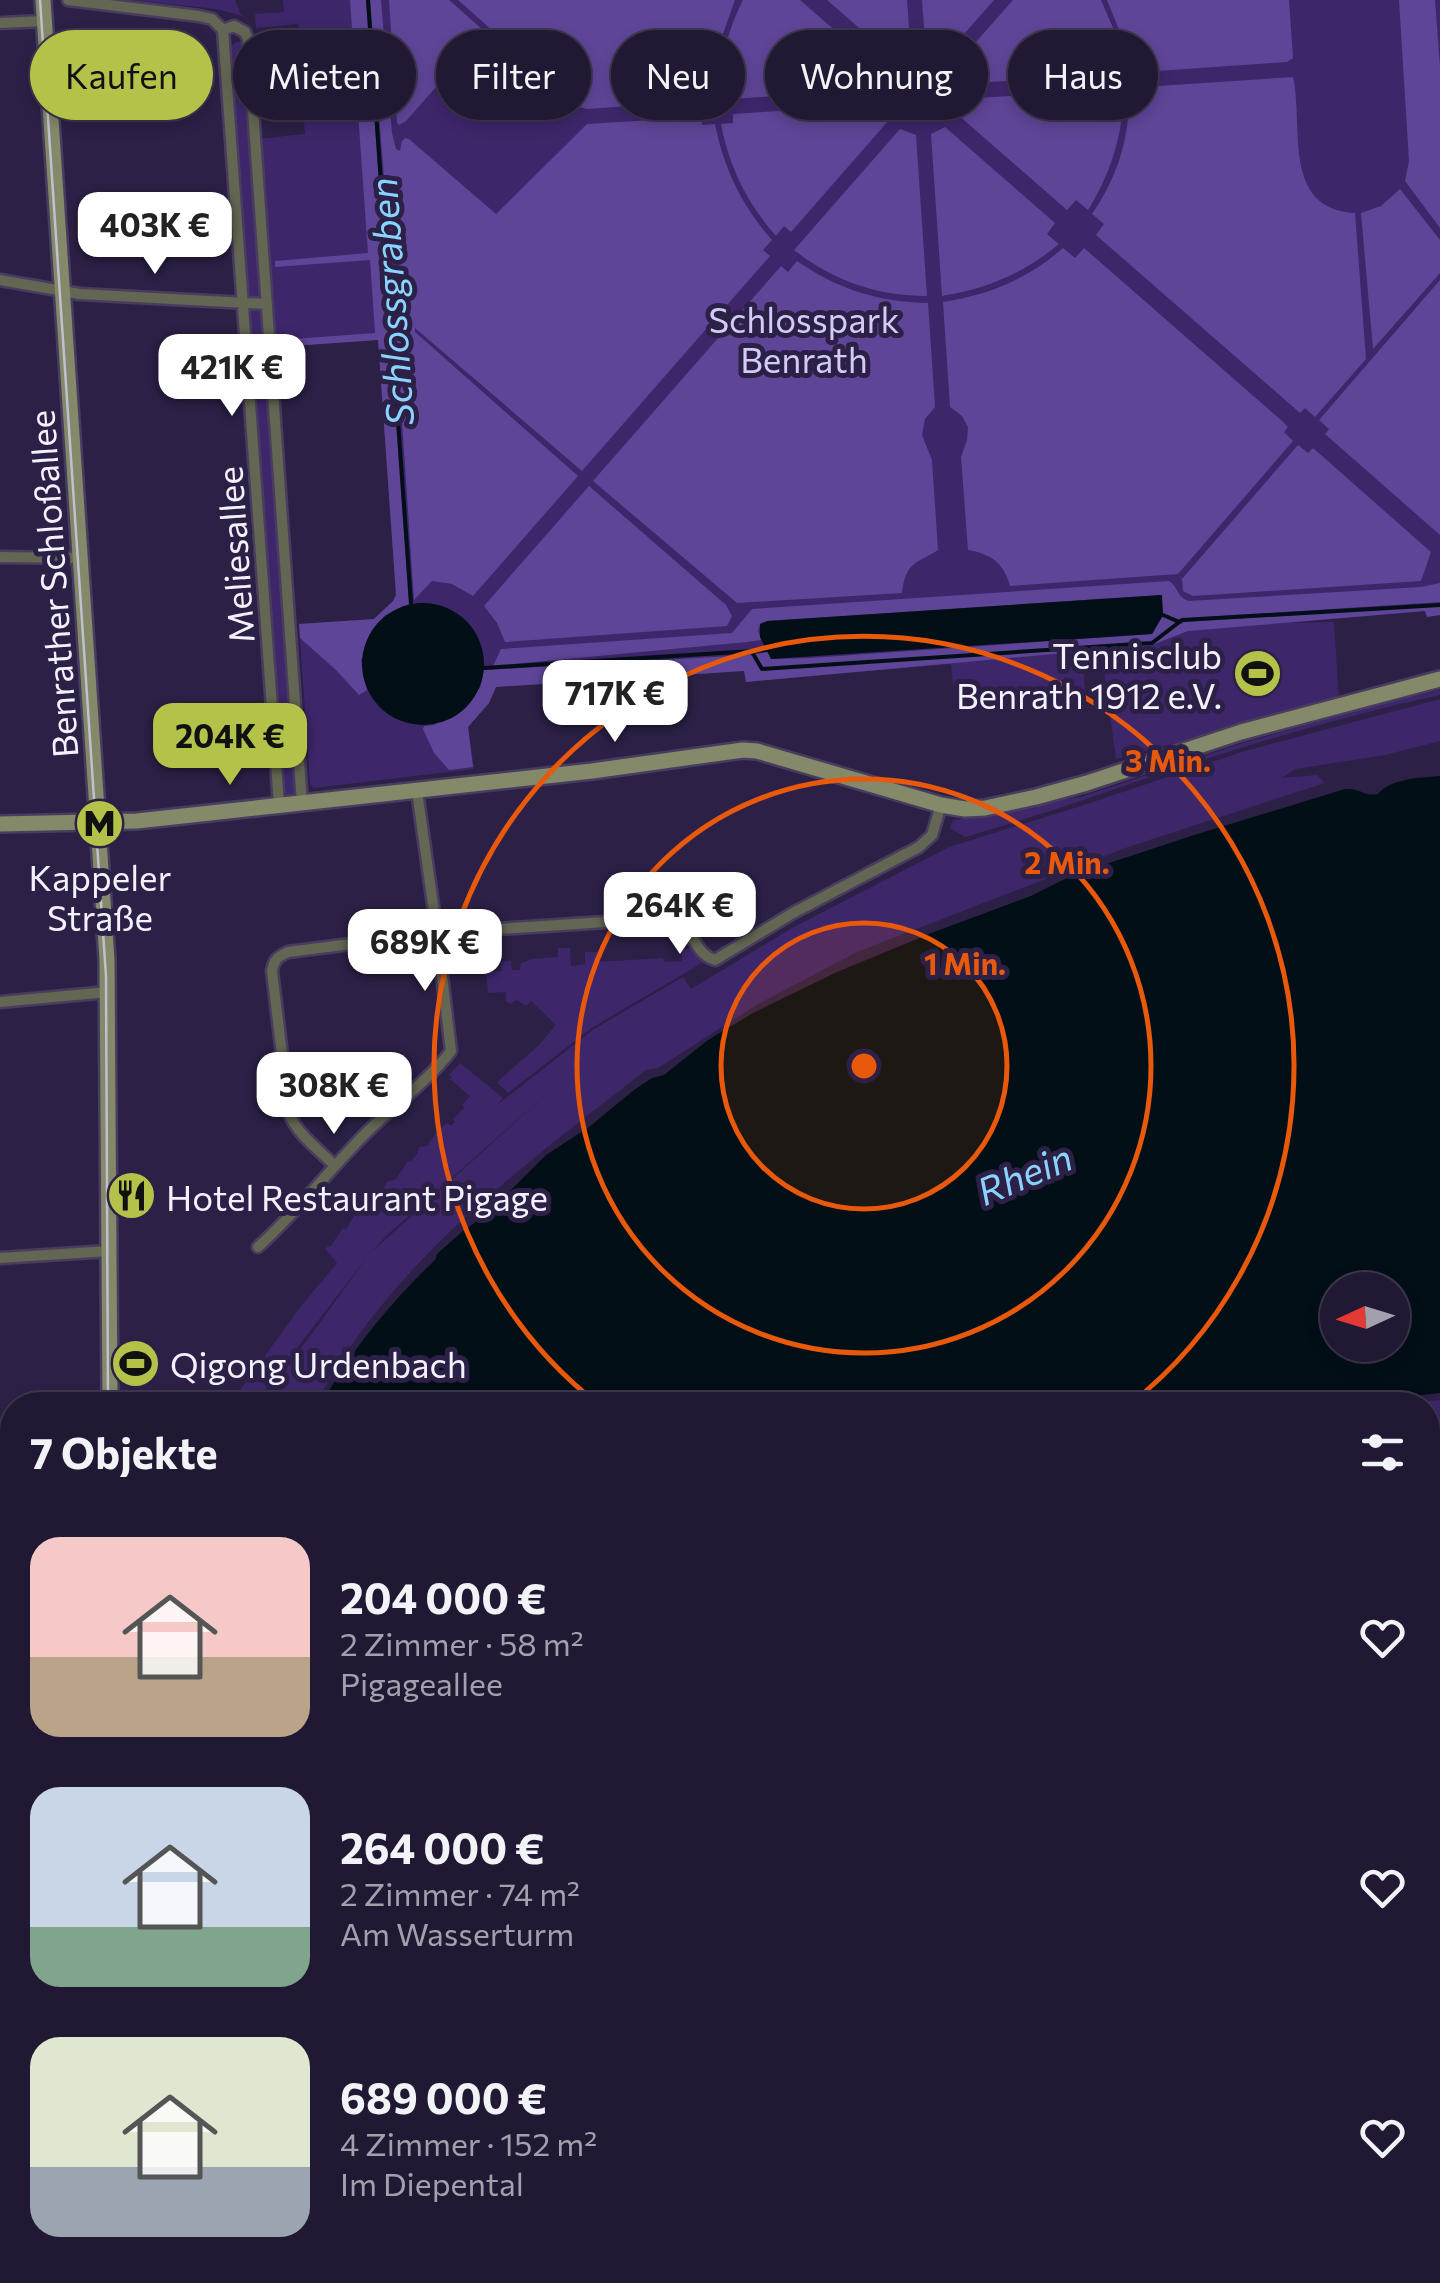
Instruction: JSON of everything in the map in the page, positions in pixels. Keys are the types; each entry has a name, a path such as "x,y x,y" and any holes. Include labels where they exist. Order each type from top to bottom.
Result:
{"street":[{"name":"Benrather Schloßallee","path":"43,0 108,992 110,1392"},
{"name":"Meliesallee","path":"68,0 198,16 212,19 223,30 279,805"},
{"path":"0,23 44,21"},
{"name":"Meliesallee","path":"223,30 234,26 245,32 248,39 302,802"},
{"path":"0,280 62,292 268,304"},
{"path":"0,556 80,558"},
{"path":"0,824 98,824 592,771 743,750 941,805 985,808 1087,784 1241,732 1440,679"},
{"path":"258,1247 334,1165 450,1051 417,791"},
{"path":"334,1165 305,1138 288,1113 272,972 274,961 288,952 437,933 676,919 710,960 919,847 932,835 941,805"},
{"path":"0,1002 108,992"},
{"path":"0,1258 110,1252"}],"green space":[{"path":"132,0 235,0 241,15 249,18 217,9"},
{"name":"Schlosspark Benrath","path":"283,0 1440,0 1440,615 1427,617 1425,611 1289,623 1334,622 1339,699 1116,759 1102,655 1083,658 1085,693 955,702 951,664 746,682 744,671 496,687 489,703 468,727 474,769 314,788 310,784 299,624 374,619 396,595 378,340 273,347 258,139 305,134 304,120 416,120 416,30 298,30 298,24 256,28 255,14 284,12"},
{"path":"350,0 366,0 368,30 352,30"},
{"path":"370,0 381,0 383,30 372,30"},
{"path":"389,0 449,0 483,30 436,30 436,87 416,110 416,30 391,30"},
{"path":"458,0 735,0 724,30 611,30 611,107 591,109 591,30 492,30"},
{"path":"743,0 800,0 834,30 765,30 765,97 745,98 745,30 730,30"},
{"path":"827,0 907,0 909,30 861,30"},
{"path":"922,0 994,0 968,30 924,30"},
{"path":"1013,0 1101,0 1114,30 1008,30 1008,81 988,82 987,30"},
{"path":"1107,0 1289,0 1293,58 1287,62 1158,71 1158,30 1119,30"},
{"path":"1399,0 1435,0 1440,67 1440,228 1405,181 1409,161"},
{"path":"233,44 233,119 228,50"},
{"path":"1293,77 1300,162 1306,181 1316,197 1332,208 1355,213 1366,359 1315,417 1305,408 1300,413 1096,235 1104,224 1092,214 1120,158 1128,120 1158,120 1158,86"},
{"path":"1008,96 1008,120 1121,120 1108,170 1088,210 1076,200 1067,210 964,120 988,120 988,97"},
{"path":"765,112 765,120 889,120 791,232 784,226 776,236 741,184 721,124 745,120 745,113"},
{"path":"233,120 250,120 298,795 282,795"},
{"path":"359,120 375,120 409,604 384,616 361,660 367,690 359,695 300,638 299,624 374,619 396,595 378,340 279,347 279,340 375,333 370,260 275,267 275,261 368,253"},
{"path":"379,120 391,120 396,149 400,151 402,141 409,139 496,214 587,124 701,120 702,125 715,124 736,186 772,240 763,250 770,256 582,471 415,328 578,476 473,596 452,584 432,581 414,600 394,302 413,300 412,290 393,291"},
{"path":"945,127 1055,223 1047,234 1059,244 1004,278 942,296 931,134"},
{"path":"900,129 916,135 927,296 857,285 794,250"},
{"path":"1400,189 1440,240 1440,273 1373,349 1361,213 1381,206"},
{"path":"1063,248 1075,258 1084,248 1281,420 1288,427 1284,432 1293,441 1178,574 1010,586 995,561 968,550 961,457 968,427 950,407 943,302 1007,284 1036,269"},
{"path":"797,261 859,292 928,303 935,407 925,419 922,435 932,460 938,550 909,569 902,593 737,603 593,481 781,266 788,272"},
{"path":"1440,280 1440,535 1325,434 1329,429 1319,420"},
{"path":"1298,445 1308,453 1313,448 1431,552 1421,581 1193,596 1183,591 1182,579"},
{"path":"589,486 726,605 732,616 727,626 505,642 484,606"},
{"path":"1169,581 1189,601 1440,583 1440,602 1177,619 1163,615 1161,595 767,621 760,624 761,640 493,666 501,649 732,633 752,609"},
{"path":"1440,606 1440,615 1427,617 1425,611 1188,631 1152,645 746,682 744,671 496,687 489,703 468,727 473,767 449,770 434,753 423,729 434,725 480,688 484,670 768,652 772,659 810,658 1152,634 1163,616 1181,624"},
{"path":"1440,690 1440,695 1269,739 965,837 950,828 953,820 1081,797 1243,743"},
{"path":"1440,699 1440,741 1385,755 1295,769 1282,778 1317,775 1325,783 1128,847 857,952 758,1004 658,1068 646,1070 462,1220 381,1306 323,1392 267,1392 368,1256 263,1392 239,1392 337,1263 325,1249 343,1228 346,1230 355,1214 363,1214 371,1205 369,1202 388,1181 395,1180 440,1127 455,1122 453,1119 470,1096 450,1079 460,1063 503,1098 497,1105 594,1029 683,977 691,989 794,927 949,847 1245,751","holes":["551,1090 374,1249 387,1235"]},
{"path":"692,947 702,963 593,1027 508,1093 497,1082 556,1025 531,1001 526,1006 517,1000 510,1004 506,992 488,993 486,966 491,965 492,972 501,971 501,962 511,961 512,970 520,970 521,963 532,959 558,957 558,948 570,948 571,966 585,964 585,952 597,952 597,962 663,958 664,962 682,961 682,949"}],"water":[{"path":"1162,595 1163,615 1152,634 771,659 760,637 760,624 767,621"},
{"path":"423,603 447,607 466,621 480,640 484,664 480,688 466,707 447,721 423,725 399,721 380,707 366,688 362,664 366,640 380,621 399,607"},
{"name":"Rhein","path":"1440,776 1440,1392 329,1392 372,1328 437,1254 503,1203 546,1155 589,1127 634,1090 664,1075 708,1040 753,1013 837,972 1031,896 1073,875 1345,789 1378,794 1398,782"}],"waterway":[{"name":"Schlossgraben","path":"368,0 411,603"},
{"path":"752,652 762,669 1152,643 1182,620 1440,605"},
{"path":"1163,615 1177,621"},
{"path":"484,668 767,650"}],"tram line":[{"path":"40,0 106,976 108,1392"}],"place":[{"name":"Tennisclub Benrath 1912 e.V.","path":"1257,674"},
{"name":"Kappeler Straße","path":"100,824"},
{"name":"Hotel Restaurant Pigage","path":"131,1196"},
{"name":"Qigong Urdenbach","path":"135,1363"}]}
